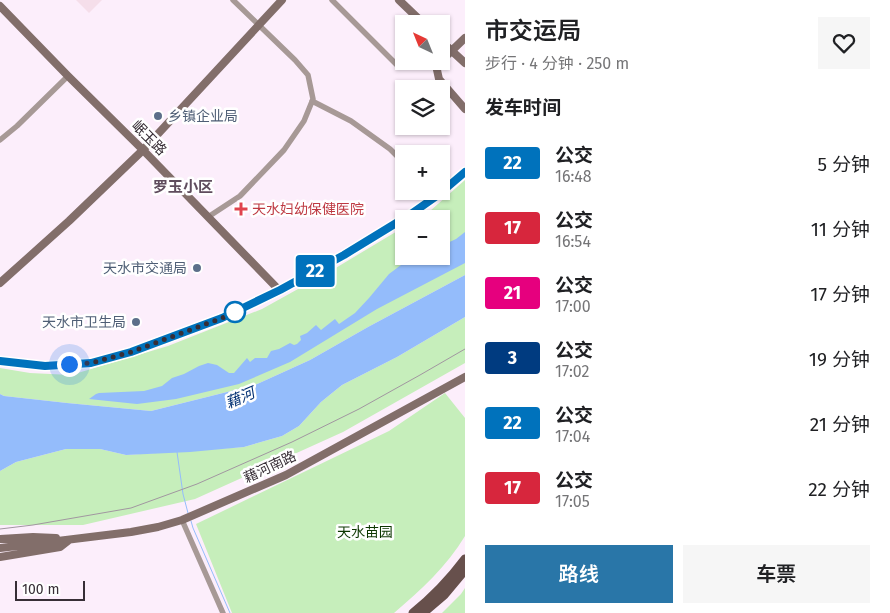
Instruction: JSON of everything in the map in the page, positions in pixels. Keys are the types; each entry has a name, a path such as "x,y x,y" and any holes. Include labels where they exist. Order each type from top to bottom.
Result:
{"main road":[{"path":"0,284 144,150 282,0"},
{"path":"399,0 415,15"},
{"name":"岷玉路","path":"0,6 280,290"},
{"path":"465,38 452,51 465,63"},
{"path":"437,70 439,79 465,109"},
{"path":"450,182 465,172"},
{"path":"0,361 45,366 91,363 131,352 222,318 280,290 344,255 411,214 427,200"},
{"name":"藉河南路","path":"0,548 131,532 182,520 286,475 465,377"},
{"name":"藉河南路","path":"0,539 46,537 70,539"},
{"name":"藉河南路","path":"0,557 60,548 70,539"},
{"path":"413,613 449,580 465,558"},
{"path":"423,613 444,594 465,570"}],"street":[{"path":"208,217 240,196 284,150 304,120 312,101 308,75 295,60 232,0"},
{"path":"332,0 395,63"},
{"path":"0,140 68,76"},
{"path":"312,101 351,121 395,154"},
{"path":"182,520 223,613"}],"shaded area":[{"path":"76,0 102,0 89,13"}],"green space":[{"path":"465,180 465,275 310,360 255,385 151,411 4,396 0,394 0,368 30,373 71,375 168,346 262,309 395,232 395,265 450,265 450,210 431,210 442,200 450,200 450,193"},
{"path":"465,317 465,363 343,432 195,499 83,525 0,525 0,471 16,462 66,449 100,449 126,455 244,447 282,436 299,426 321,402 342,385 397,357"},
{"name":"天水苗园","path":"445,393 465,418 465,536 433,577 394,613 232,613 196,524 389,431"},
{"path":"465,588 465,613 442,613 461,594"}],"water":[{"path":"465,232 465,263 377,309 290,362 239,384 176,399 137,404 89,399 99,393 144,391 162,386 172,378 208,363 217,365 229,373 234,373 247,358 250,362 255,358 267,358 271,351 290,343 297,344 301,340 300,336 316,325 321,330 335,319 339,324 355,313 389,274 401,265 450,265 450,242"},
{"name":"藉河","path":"465,275 465,317 397,357 342,385 321,402 299,426 282,436 244,447 190,452 126,455 100,449 66,449 16,462 0,471 0,394 4,396 151,411 255,385 310,360"}],"waterway":[{"path":"177,452 183,494 188,513"},
{"path":"191,521 230,613"}],"tram line":[{"path":"0,529 131,508 197,484 292,442 359,409 465,349"}],"bus line":[{"name":"22","path":"0,361 45,366 91,363 131,352 222,318 280,290 344,255 411,214 438,195 465,172"}],"place":[{"name":"乡镇企业局","path":"158,116"},
{"name":"天水妇幼保健医院","path":"241,209"},
{"name":"天水市交通局","path":"197,268"},
{"name":"天水市卫生局","path":"136,322"}],"district":[{"name":"罗玉小区","path":"183,187"}],"route":[{"path":"69,364 91,363 131,352 235,312"}]}
